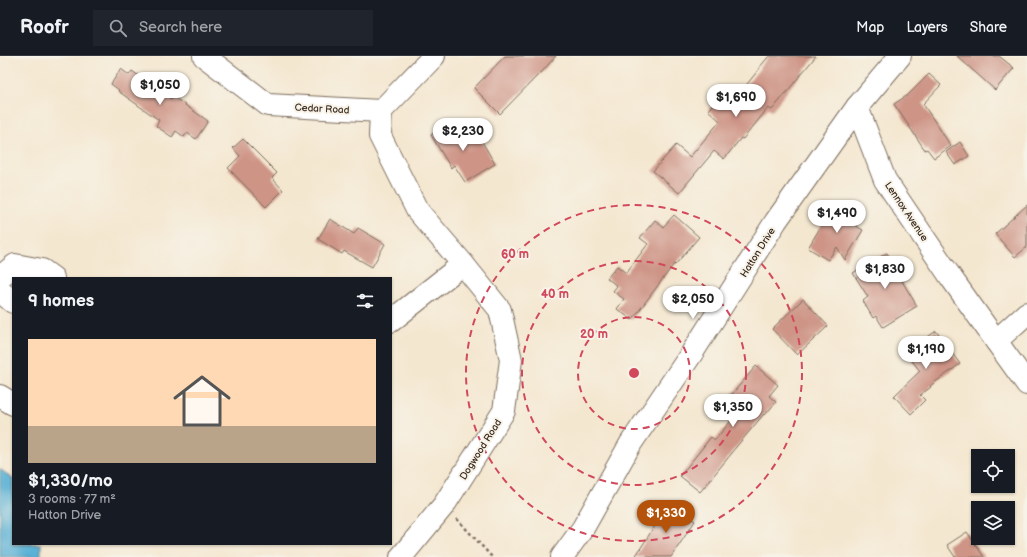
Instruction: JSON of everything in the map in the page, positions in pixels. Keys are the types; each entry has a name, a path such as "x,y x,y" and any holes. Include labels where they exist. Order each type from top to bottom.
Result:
{"street":[{"name":"Cedar Road","path":"204,56 268,105 381,110"},
{"path":"381,110 434,56"},
{"name":"Hatton Drive","path":"562,557 583,528 631,443 692,353 776,221 857,107 900,56"},
{"name":"Lennox Avenue","path":"857,107 885,180 1027,384"},
{"name":"Dogwood Road","path":"381,110 380,136 417,210 500,310 512,360 504,411 444,506 401,557"},
{"path":"392,320 463,264"},
{"path":"0,277 15,265 42,270 52,277"},
{"path":"0,292 12,301"},
{"path":"996,341 1027,313"},
{"path":"0,396 12,403"}],"path":[{"path":"444,506 492,557"}],"water":[{"path":"0,469 12,478 12,545 41,545 41,557 0,557"}],"building":[{"path":"505,56 556,56 500,114 474,88"},
{"path":"769,56 816,56 772,110 768,108 743,139 741,138 724,159 714,151 679,193 653,171 676,145 690,157 720,121 708,110 721,95 731,104"},
{"path":"957,56 999,56 1014,68 995,90"},
{"path":"121,69 129,75 132,71 171,99 172,96 208,121 196,139 187,133 184,137 176,131 172,137 156,126 159,120 118,91 119,90 111,84"},
{"path":"929,74 941,85 923,104 951,146 934,158 927,149 925,150 894,104 908,95"},
{"path":"453,121 465,140 477,133 495,164 465,182 454,165 451,168 431,135"},
{"path":"243,139 277,173 272,178 283,190 266,207 228,168 240,156 233,148"},
{"path":"960,142 969,156 955,165 946,152"},
{"path":"836,205 860,219 856,226 863,230 845,260 837,247 828,260 808,248 829,213 831,214"},
{"path":"1027,205 1027,247 1015,257 995,234"},
{"path":"674,215 699,237 675,265 674,264 632,320 617,309 624,299 613,291 617,286 607,278 617,266 626,273 648,244 640,238 655,220 663,227"},
{"path":"330,219 354,234 358,228 385,244 372,267 344,251 342,254 318,239"},
{"path":"887,253 904,280 902,281 917,306 883,327 876,316 873,318 863,301 868,297 853,273"},
{"path":"803,299 828,326 797,355 772,329"},
{"path":"936,331 960,364 920,395 925,400 911,414 894,396 920,371 906,353"},
{"path":"756,366 778,385 769,396 776,402 731,453 700,492 680,476 711,437 715,440 739,411 726,401"},
{"path":"666,503 695,521 671,557 635,557 656,524 653,523"},
{"path":"967,532 971,538 971,545 976,545 984,557 955,557 947,545"}]}
